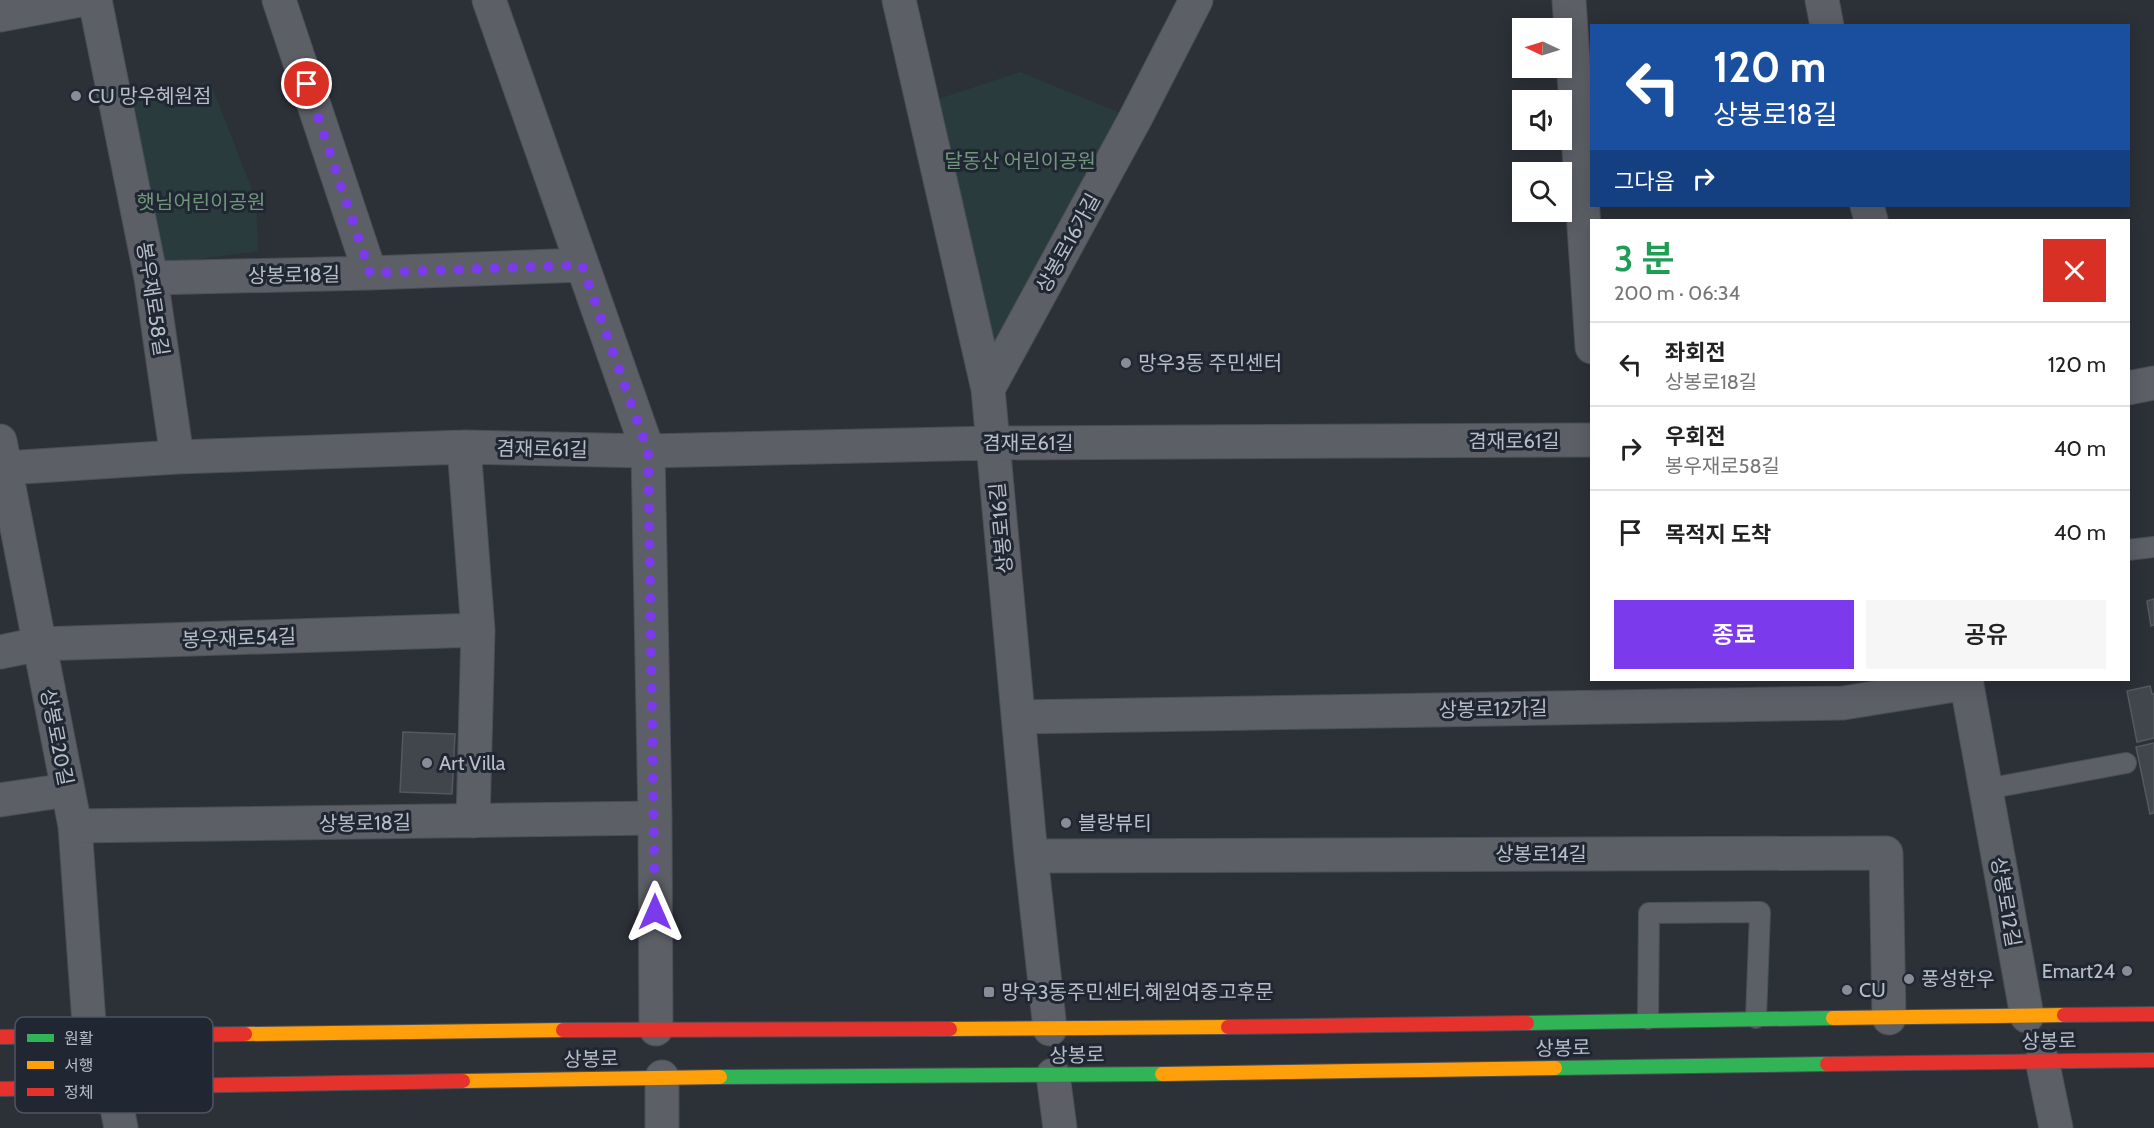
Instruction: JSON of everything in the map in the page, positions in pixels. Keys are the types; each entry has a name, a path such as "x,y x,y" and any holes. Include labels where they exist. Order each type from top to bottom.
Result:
{"main road":[{"name":"상봉로","path":"213,1035 656,1029 1050,1034 1648,1019 2154,1014"},
{"name":"상봉로","path":"213,1086 1052,1069 2154,1060"},
{"name":"상봉로","path":"0,1089 15,1089"}],"street":[{"path":"0,15 80,0"},
{"name":"봉우재로58길","path":"95,0 151,278 177,457"},
{"path":"279,0 370,273"},
{"path":"489,0 648,451 655,818 656,1029"},
{"name":"상봉로16길","path":"899,0 988,389 1031,856 1050,1034"},
{"name":"상봉로16가길","path":"988,389 1135,119 1196,0"},
{"path":"1569,0 1590,317"},
{"path":"1822,0 1827,24"},
{"name":"상봉로18길","path":"151,278 582,265"},
{"path":"2130,388 2154,383"},
{"name":"겸재로61길","path":"3,454 177,457 464,447 648,451 993,443 1590,440"},
{"path":"464,447 478,630 473,821"},
{"name":"상봉로20길","path":"3,454 75,826 89,1017"},
{"name":"봉우재로54길","path":"0,652 39,644 478,630"},
{"name":"상봉로12가길","path":"1018,717 1843,703 1966,681"},
{"name":"상봉로12길","path":"1966,681 2027,1016"},
{"path":"0,800 67,790"},
{"name":"상봉로18길","path":"75,826 655,818"},
{"name":"상봉로14길","path":"1031,856 1886,853 1889,1017"},
{"path":"2042,1060 2056,1128"},
{"path":"1052,1069 1060,1128"},
{"path":"662,1077 662,1128"},
{"path":"118,1113 121,1128"}],"lane":[{"path":"2130,550 2154,547"},
{"path":"1986,789 2126,763"},
{"path":"1648,1019 1649,914 1760,912 1756,1018"}],"green space":[{"name":"달동산 어린이공원","path":"1020,72 1135,119 988,389 923,104"},
{"name":"햇님어린이공원","path":"210,82 256,200 258,251 161,264 125,97"}],"building":[{"path":"2154,599 2154,625 2151,626 2147,601"},
{"path":"2150,686 2154,694 2154,738 2137,742 2127,691"},
{"name":"Art Villa","path":"403,732 455,734 452,794 400,792"},
{"path":"2154,743 2154,813 2150,814 2136,747"}],"traffic: fast":[{"path":"1527,1023 1833,1018"},
{"path":"1555,1068 1827,1064"},
{"path":"720,1077 1162,1074"}],"traffic: slow":[{"path":"1833,1018 2064,1015"},
{"path":"950,1029 1228,1027"},
{"path":"245,1034 563,1030"},
{"path":"1162,1074 1555,1068"},
{"path":"463,1081 720,1077"}],"traffic: jam":[{"path":"2064,1015 2154,1014"},
{"path":"1228,1027 1527,1023"},
{"path":"563,1030 950,1029"},
{"path":"213,1034 245,1034"},
{"path":"0,1037 15,1037"},
{"path":"1827,1064 2154,1060"},
{"path":"213,1085 463,1081"},
{"path":"0,1089 15,1089"}],"place":[{"name":"CU 망우혜원점","path":"76,96"},
{"name":"망우3동 주민센터","path":"1126,363"},
{"name":"Art Villa","path":"427,763"},
{"name":"블랑뷰티","path":"1066,823"},
{"name":"Emart24","path":"2127,971"},
{"name":"풍성한우","path":"1909,979"},
{"name":"CU","path":"1847,990"},
{"name":"망우3동주민센터.혜원여중고후문","path":"989,992"}],"route":[{"path":"307,84 370,273 582,265 648,451 655,912"}]}
